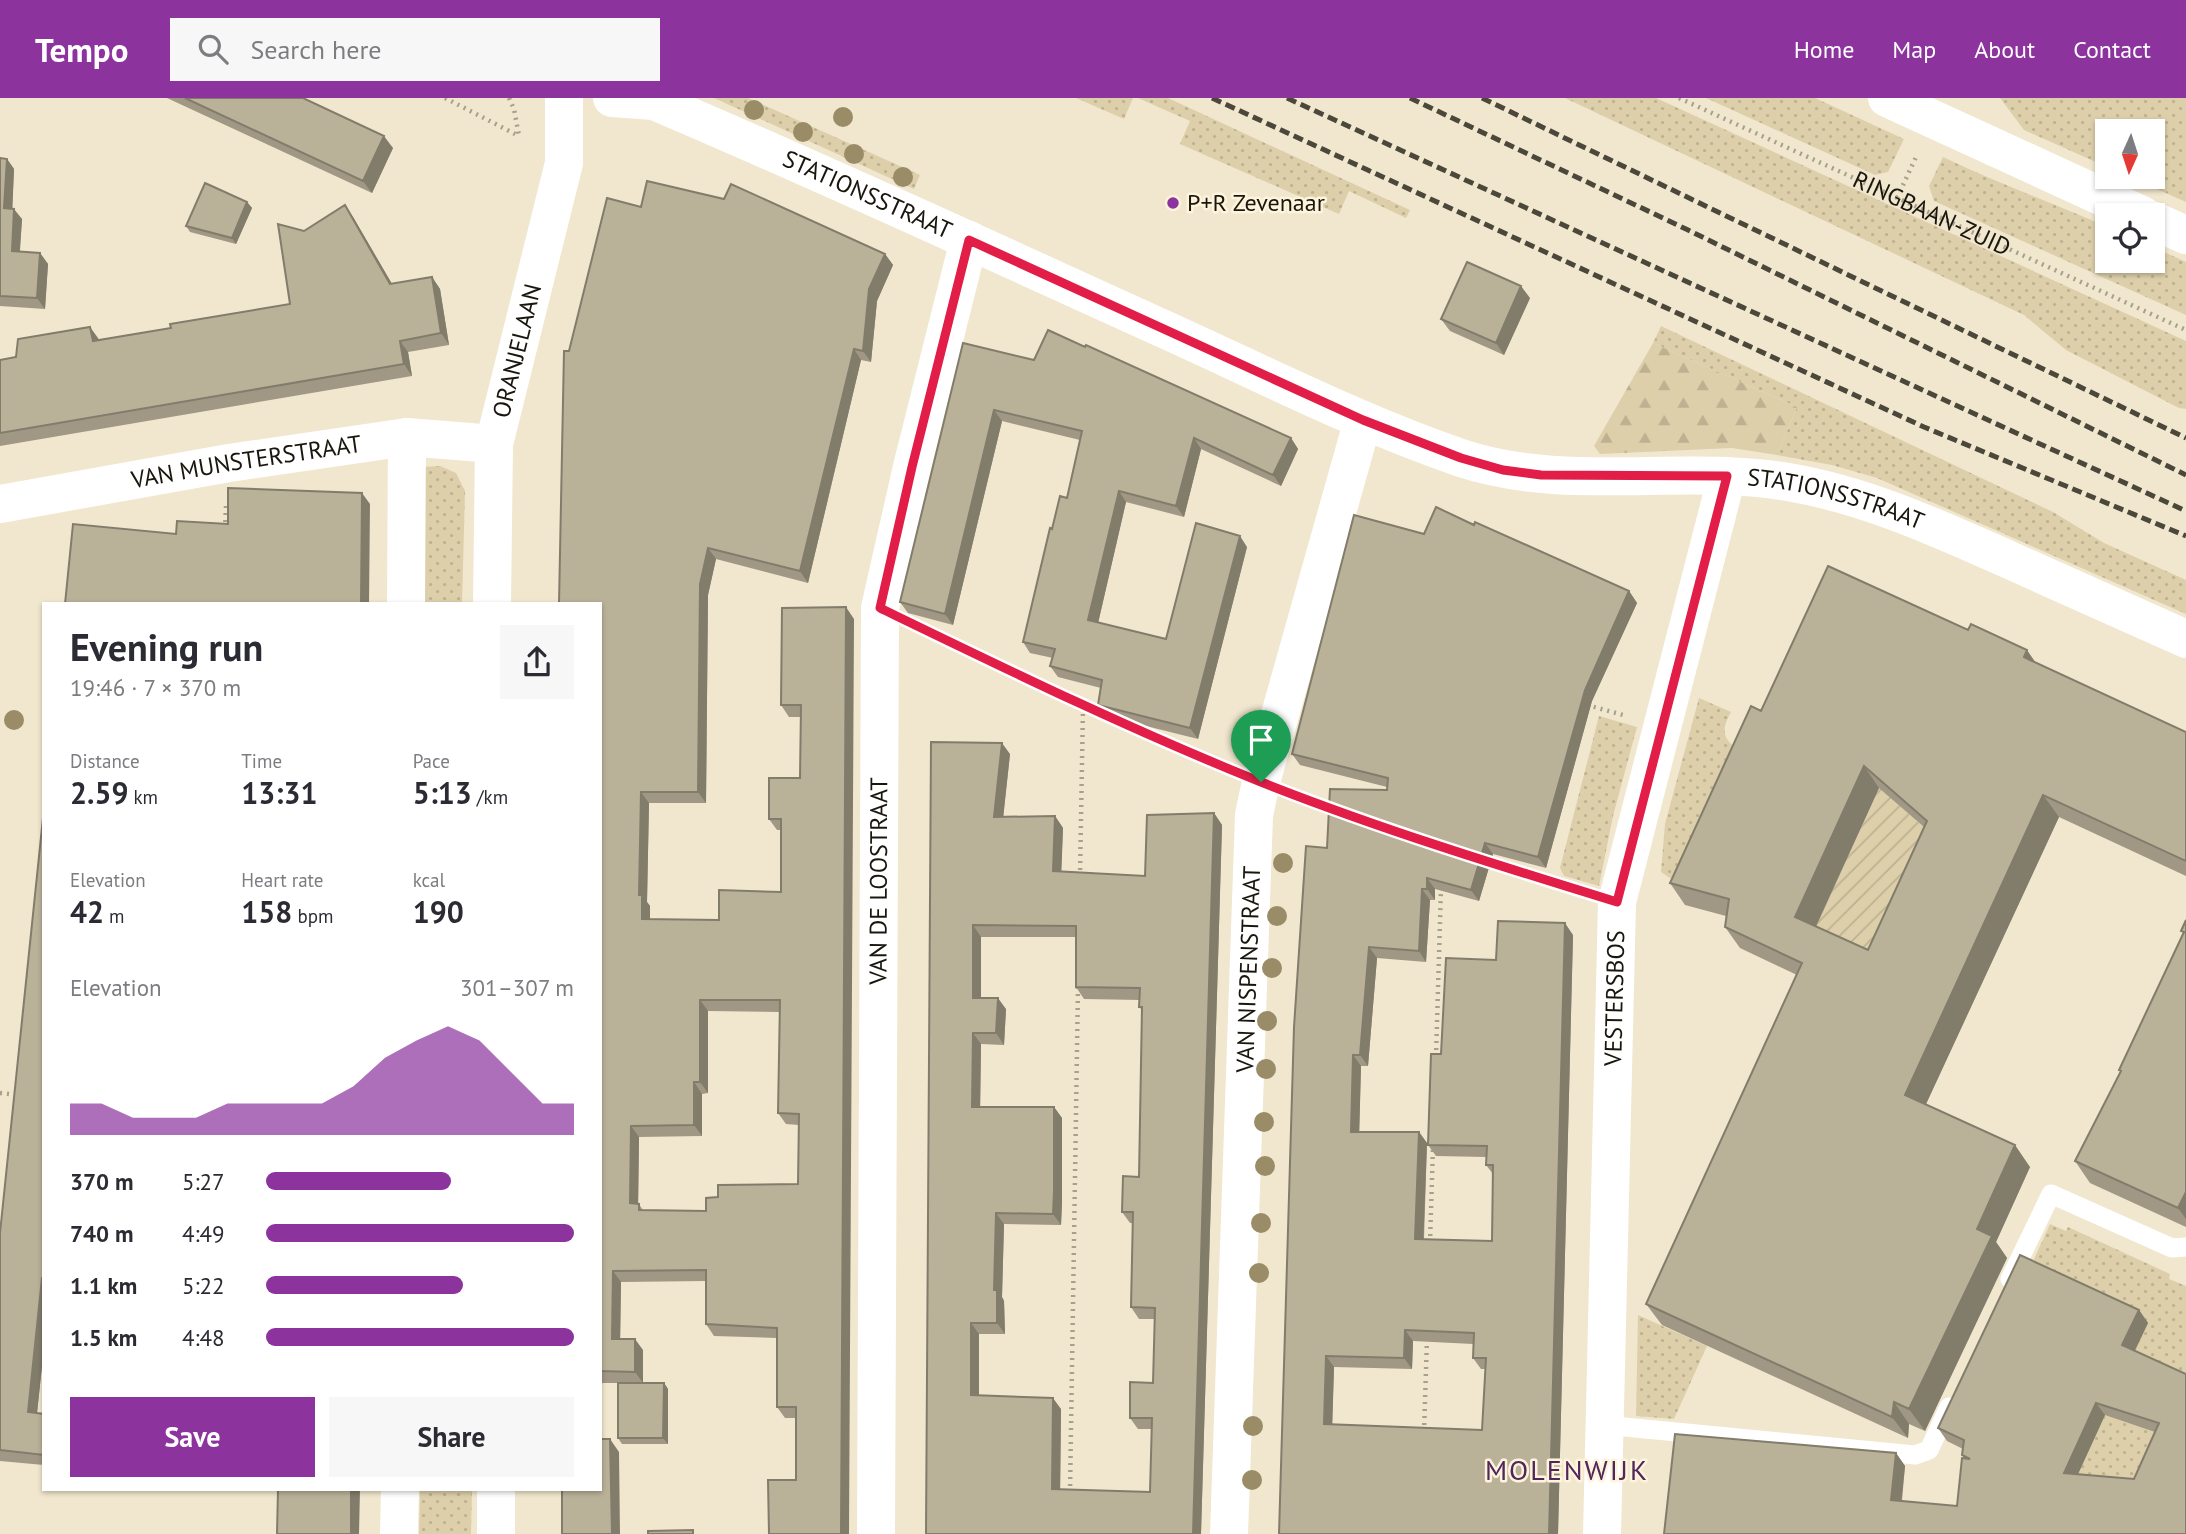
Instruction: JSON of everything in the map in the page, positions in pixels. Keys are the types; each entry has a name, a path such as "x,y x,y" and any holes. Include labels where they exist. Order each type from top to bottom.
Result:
{"street":[{"name":"STATIONSSTRAAT","path":"612,98 654,101 969,240 1363,420 1461,458 1503,470 1541,475 1727,476 1786,482 1843,494 1907,514 2186,639"},
{"path":"1887,98 1938,108 2119,203"},
{"name":"ORANJELAAN","path":"492,602 494,444 564,163 575,99"},
{"path":"2165,226 2186,235"},
{"name":"VAN DE LOOSTRAAT","path":"876,1534 880,608 969,240"},
{"name":"VAN NISPENSTRAAT","path":"1229,1534 1254,815 1363,420"},
{"path":"406,602 407,437"},
{"name":"VAN MUNSTERSTRAAT","path":"0,504 229,463 407,437 494,444"},
{"name":"VESTERSBOS","path":"1602,1534 1617,902 1727,476"},
{"path":"399,1534 400,1491"},
{"path":"496,1491 496,1534"}],"lane":[{"path":"2005,1292 2051,1194 2172,1248 2186,1247"},
{"path":"1604,1425 1915,1455 1928,1450 1958,1389"}],"path":[{"path":"445,98 519,136 509,98"},
{"name":"RINGBAAN-ZUID","path":"1679,98 2186,330"},
{"path":"224,540 229,463"},
{"path":"880,608 1083,706 1261,782 1339,810"},
{"path":"1581,704 1661,726"},
{"path":"1080,886 1083,706"},
{"path":"1479,860 1617,902"},
{"path":"1435,1068 1441,876"},
{"path":"1069,1506 1078,982"},
{"path":"0,1093 22,1095"},
{"path":"1430,1246 1433,1136"},
{"path":"1424,1438 1427,1328"}],"green space":[{"path":"714,98 748,98 920,175 914,189"},
{"path":"1076,98 1133,98 1124,119"},
{"path":"1138,98 1168,98 1410,210 1406,218 1349,191 1339,214 1180,144 1190,121"},
{"path":"1565,98 1656,98 2186,341 2186,409 2179,408 2066,350 2024,315"},
{"path":"1706,98 1815,98 1904,139 1888,172 1875,175"},
{"path":"2000,98 2186,98 2186,202 2157,189 2165,189 2165,119 2095,119 2095,162 2024,130"},
{"path":"1943,157 2095,222 2095,273 2165,273 2165,252 2186,262 2186,315 1934,201 1929,186"},
{"path":"1661,326 2053,512 2104,543 2186,580 2186,614 1877,478 1832,465 1777,455 1797,407 1653,343"},
{"path":"1653,343 1797,407 1777,455 1732,448 1600,454 1594,446"},
{"path":"440,466 456,473 465,491 462,602 420,602 421,467"},
{"path":"1699,698 1731,712 1725,734 1734,746 1673,880 1661,872 1665,824"},
{"path":"1599,716 1637,727 1613,816 1599,886 1564,876 1560,868"},
{"path":"1880,785 1892,790 1891,798 1942,843 1884,972 1810,939"},
{"path":"2050,1224 2066,1231 2068,1227 2170,1274 2169,1279 2186,1286 2186,1375 2134,1492 2074,1485 2030,1268"},
{"path":"1638,1315 1707,1346 1674,1419 1636,1416"},
{"path":"420,1491 472,1491 471,1534 419,1534"}],"building":[{"path":"185,98 303,98 384,136 363,181"},
{"path":"0,158 7,159 4,208 14,209 12,251 40,253 37,298 0,296"},
{"path":"647,181 724,199 731,184 885,254 869,289 863,351 854,349 800,571 708,548 700,584 698,792 641,792 639,895 642,895 642,919 719,920 719,890 781,892 781,819 769,819 769,778 800,778 801,705 781,705 782,608 846,607 841,1534 769,1534 768,1480 796,1480 796,1407 777,1407 777,1328 706,1324 706,1270 613,1271 612,1339 635,1339 635,1372 602,1371 602,602 559,602 564,351 569,351 607,198 641,207","holes":["700,1000 780,1000 778,1113 799,1114 798,1184 718,1185 718,1197 706,1198 706,1211 639,1210 639,1204 630,1203 631,1126 694,1125 694,1082 700,1082"]},
{"path":"205,183 247,202 232,238 186,226"},
{"path":"345,205 390,284 432,277 441,333 400,341 404,364 0,433 0,360 16,357 18,339 90,327 93,341 171,328 170,324 290,304 278,224 304,231"},
{"path":"1467,262 1521,286 1496,343 1441,319"},
{"path":"1048,330 1291,438 1273,475 1194,438 1176,506 1119,491 1088,620 1166,639 1196,523 1240,536 1190,728 1098,705 1102,680 1050,666 1055,649 1023,642 1050,528 1052,529 1060,496 1067,498 1082,431 994,410 945,614 900,602 963,343 1034,360"},
{"path":"228,488 362,493 361,602 65,602 73,524 176,534 177,521 228,524"},
{"path":"1436,507 1629,591 1585,690 1538,857 1485,843 1471,890 1427,878 1427,889 1422,889 1419,951 1369,947 1360,1055 1353,1055 1351,1132 1419,1132 1415,1239 1492,1241 1493,1165 1486,1165 1487,1146 1428,1145 1431,1054 1441,1054 1446,958 1496,960 1498,921 1565,923 1549,1534 1279,1534 1294,1027 1306,846 1327,848 1330,789 1387,790 1388,778 1292,754 1354,515 1424,534","holes":["1405,1330 1474,1333 1473,1358 1486,1358 1482,1430 1324,1424 1326,1356 1404,1358"]},
{"path":"1828,566 1968,630 1971,624 2027,650 2024,657 2186,732 2186,861 2043,795 1905,1095 2015,1145 1977,1229 1992,1236 1909,1409 1894,1402 1892,1417 1646,1304 1802,963 1725,927 1729,899 1670,883 1751,706 1761,711","holes":["1864,766 1927,821 1868,950 1795,917"]},
{"path":"931,742 1002,743 994,817 1055,816 1053,871 1145,876 1147,815 1214,813 1193,1534 926,1534","holes":["973,925 1076,926 1076,987 1140,988 1139,1007 1142,1007 1139,1177 1123,1176 1122,1212 1133,1212 1131,1307 1155,1308 1153,1383 1130,1382 1130,1418 1152,1418 1150,1492 1052,1489 1053,1398 971,1395 971,1323 997,1323 997,1290 994,1290 996,1213 1053,1214 1054,1191 1054,1107 972,1107 973,1033 996,1033 998,998 973,998"]},
{"path":"42,827 42,1278 28,1412 42,1414 42,1455 0,1450 0,1233"},
{"path":"2186,920 2186,1192 2178,1208 2075,1161 2121,1071 2119,1070 2184,932 2181,931"},
{"path":"2020,1255 2139,1310 2122,1345 2186,1374 2186,1534 1664,1534 1675,1434 1896,1453 1891,1500 1957,1506 1962,1458 1970,1459 1962,1455 1964,1440 1938,1428","holes":["2096,1403 2159,1423 2134,1479 2064,1473"]},
{"path":"618,1383 664,1383 663,1438 618,1438"},
{"path":"602,1439 610,1439 612,1534 562,1534 562,1491 602,1491"},
{"path":"278,1491 351,1491 351,1534 277,1534"},
{"path":"693,1530 693,1534 648,1534 648,1531"}],"railway":[{"path":"1212,98 1924,427 2186,536"},
{"path":"1287,98 2186,511"},
{"path":"1410,98 1686,229 2186,475"},
{"path":"1482,98 2186,438"}],"place":[{"name":"P+R Zevenaar","path":"1173,203"}],"district":[{"name":"MOLENWIJK","path":"1567,1470"}],"route":[{"path":"969,240 1363,420 1461,458 1503,470 1541,475 1727,476 1617,902 1442,848 1261,782 1083,706 880,608 969,240"}]}
